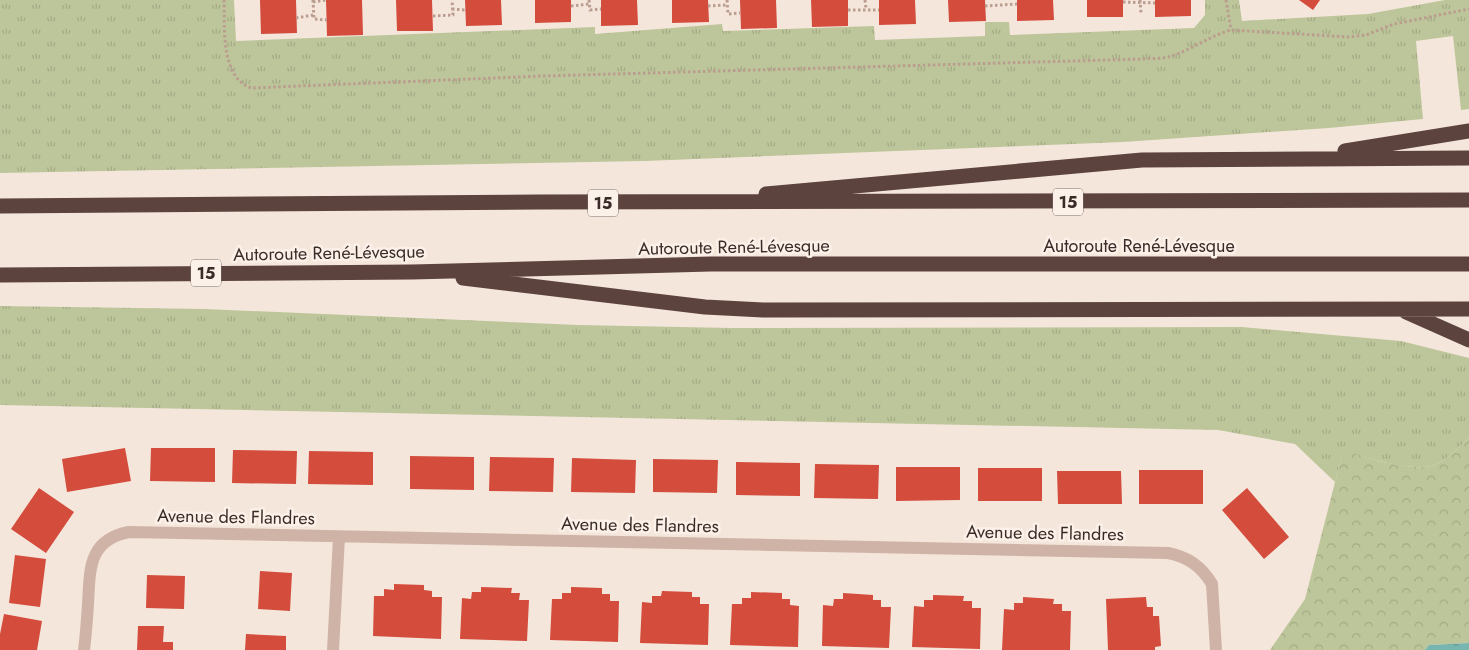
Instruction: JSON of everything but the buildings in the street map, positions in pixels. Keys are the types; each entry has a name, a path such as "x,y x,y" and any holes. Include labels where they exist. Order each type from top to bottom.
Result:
{"highway":[{"path":"1299,158 1469,131"},
{"path":"667,203 1142,160 1469,158"},
{"name":"15","path":"0,206 1469,200"},
{"name":"Autoroute René-Lévesque","path":"0,275 412,272 711,264 1469,264"},
{"path":"412,272 705,307 763,310 1469,309"},
{"path":"1400,309 1469,340"}],"street":[{"name":"Avenue des Flandres","path":"84,650 91,564 94,554 101,546 119,534 140,532 1168,553 1180,555 1191,560 1206,574 1212,584 1216,650"},
{"path":"333,650 339,537"}],"path":[{"path":"224,0 226,47 229,64 237,79 243,85 252,88 543,76 1144,59 1166,57 1231,30 1350,36 1366,35 1394,24 1469,9"},
{"path":"326,0 313,1 314,20 326,20"},
{"path":"433,16 452,15 452,0"},
{"path":"865,0 866,10"},
{"path":"1003,0 1003,5"},
{"path":"1226,0 1231,30"},
{"path":"1123,2 1140,1 1155,3"},
{"path":"1140,1 1141,13"},
{"path":"571,6 589,2 590,10 601,9"},
{"path":"708,6 727,2 728,14 740,13"},
{"path":"985,6 1017,4"},
{"path":"452,9 465,10"},
{"path":"848,10 879,10"},
{"path":"296,18 313,15"}],"green space":[{"path":"0,0 234,0 236,41 595,27 595,34 722,24 723,31 874,26 875,40 985,36 985,22 1009,22 1010,35 1194,28 1205,15 1205,0 1239,0 1242,21 1368,14 1445,0 1469,0 1469,109 1461,110 1453,36 1416,41 1423,119 1329,128 1123,142 645,161 0,173"},
{"path":"0,306 205,309 578,325 732,328 1242,327 1401,341 1469,358 1469,438 1445,460 1426,467 1403,466 1343,452 1335,482 1295,444 1218,430 0,405"},
{"path":"1469,438 1469,643 1429,645 1425,650 1270,650 1305,599 1343,451 1402,466 1426,467 1445,460"}],"water":[{"path":"1469,643 1469,650 1425,650 1429,645"}]}
